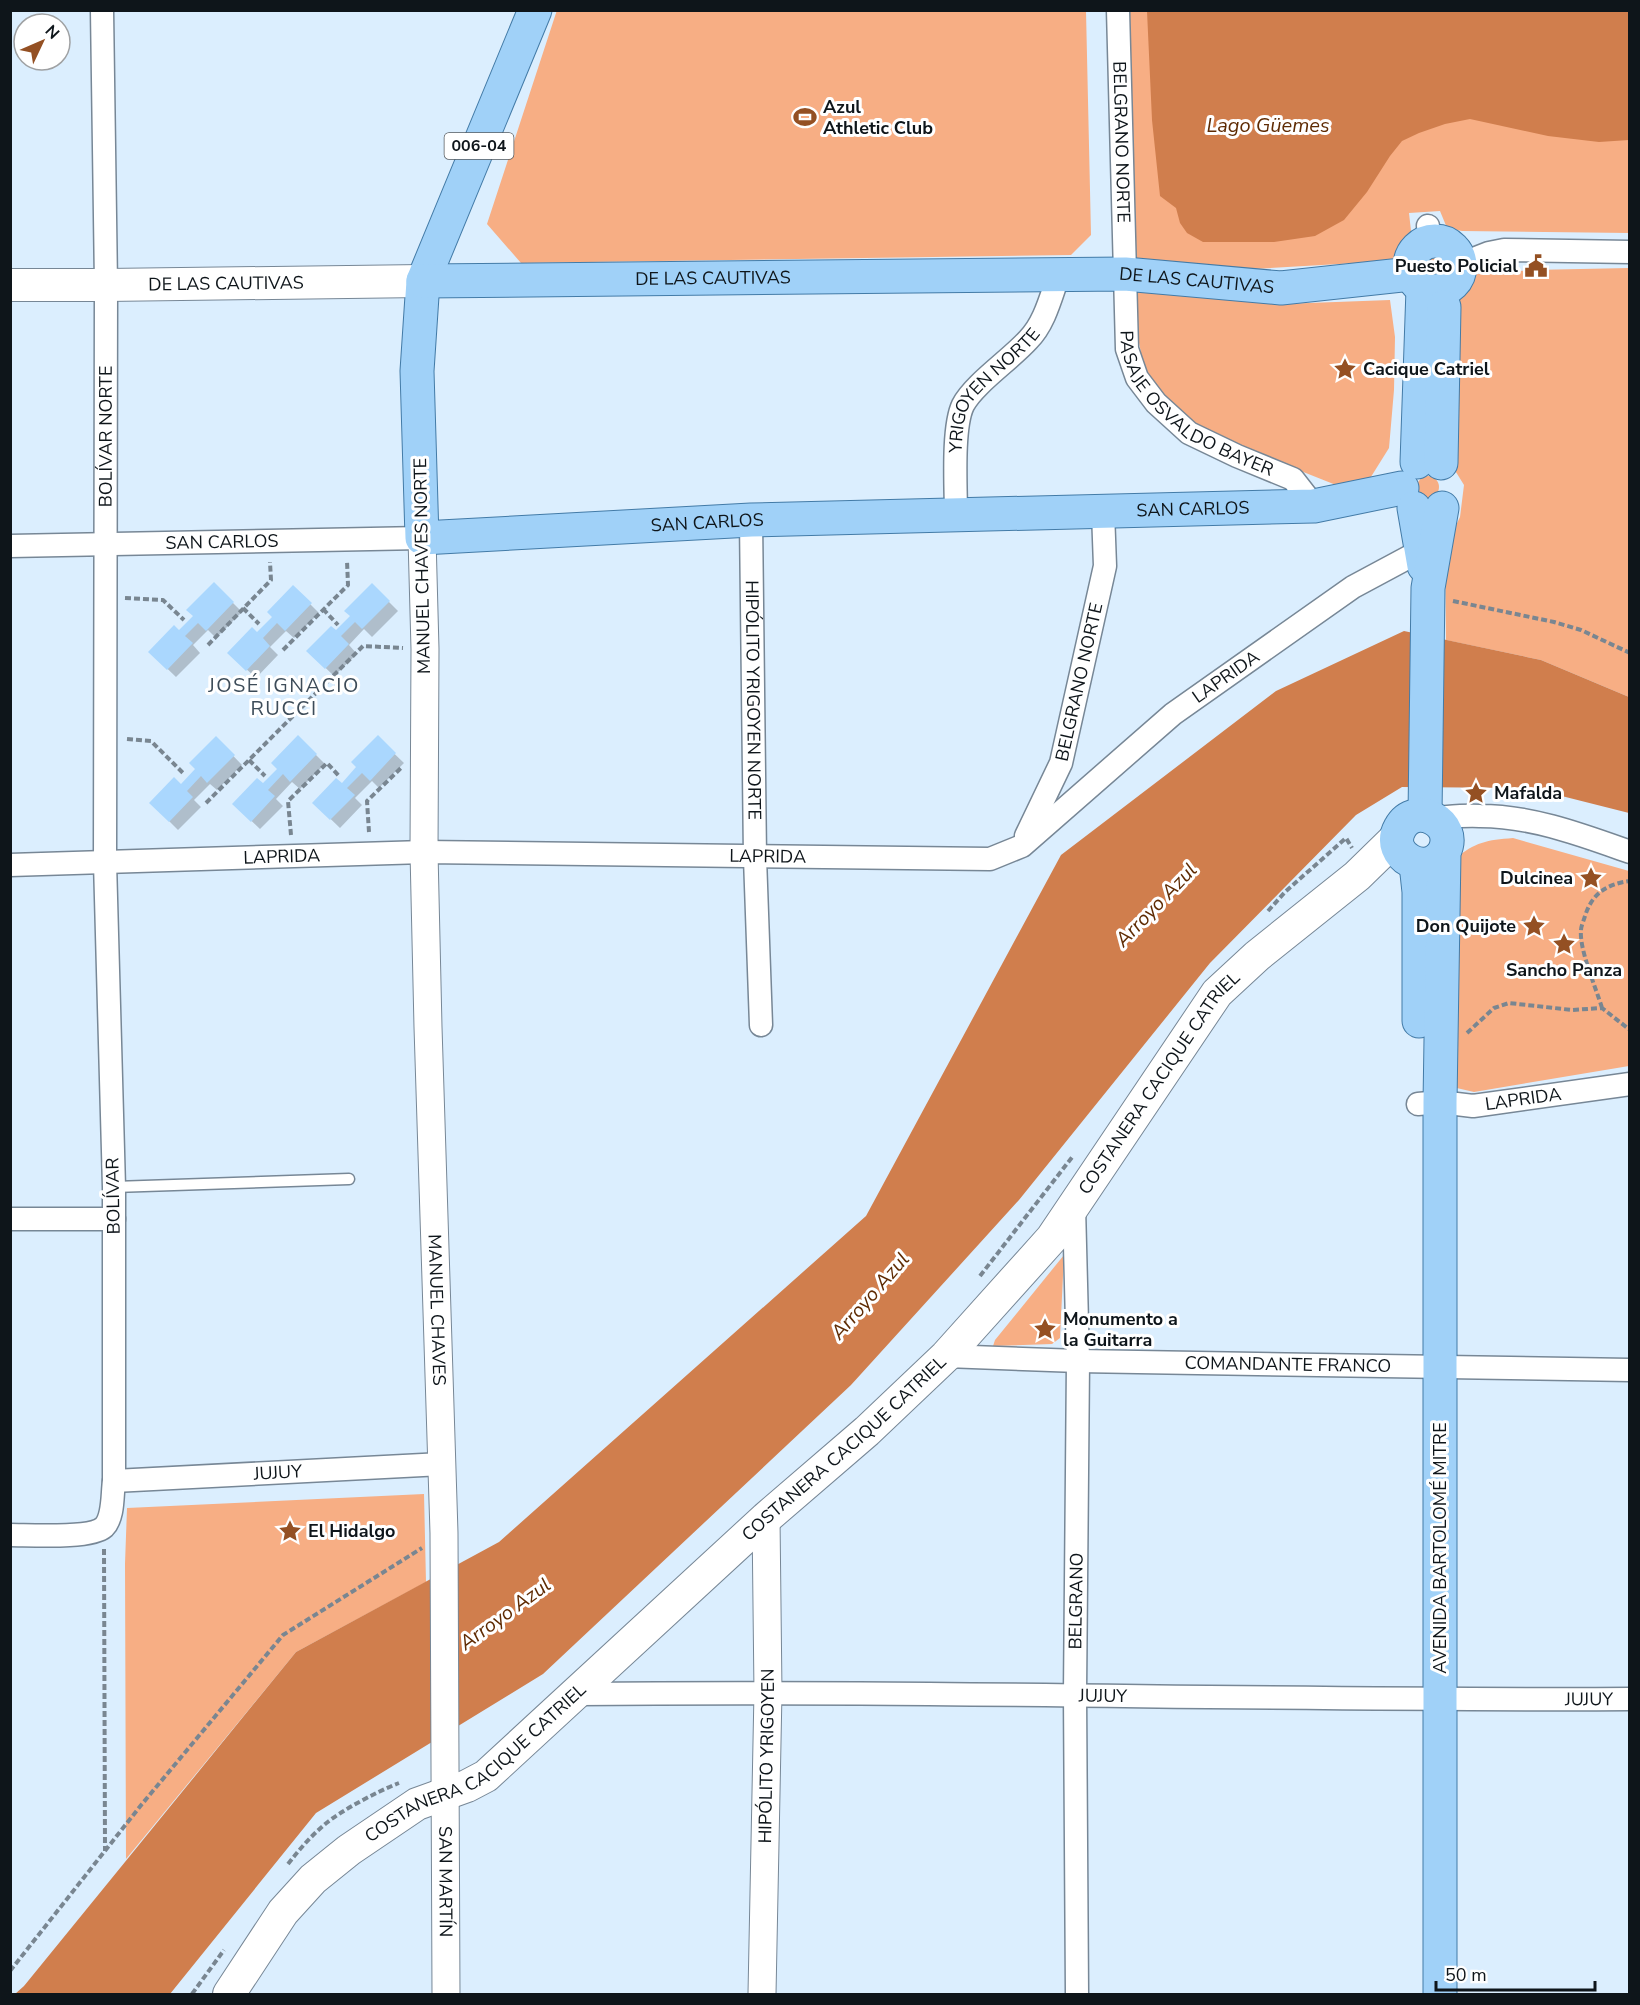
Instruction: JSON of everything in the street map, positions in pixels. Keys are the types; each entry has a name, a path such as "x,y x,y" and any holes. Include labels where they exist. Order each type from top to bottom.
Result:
{"main road":[{"name":"006-04","path":"423,281 535,10"},
{"path":"1428,588 1422,550 1423,486 1435,279 1458,256 1447,244 1429,234"},
{"name":"DE LAS CAUTIVAS","path":"10,285 1059,273 1125,274 1281,288 1435,279"},
{"name":"MANUEL CHAVES NORTE","path":"422,538 417,371 423,281"},
{"path":"1423,486 1428,588 1428,809 1444,828 1447,837 1435,854 1419,892 1429,1103"},
{"name":"SAN CARLOS","path":"422,538 750,520 1314,506 1423,486"},
{"path":"1428,809 1406,820 1397,837 1398,848 1402,855 1435,854"},
{"name":"COSTANERA CACIQUE CATRIEL","path":"229,1995 283,1912 313,1879 349,1850 447,1781 467,1786 486,1776 766,1518 867,1431 946,1356 1052,1238 1217,993 1257,956 1365,869 1397,837"},
{"path":"1429,1103 1440,1065 1435,854"},
{"name":"AVENIDA BARTOLOMÉ MITRE","path":"1418,1995 1429,1700 1429,1103"},
{"name":"AVENIDA BARTOLOMÉ MITRE","path":"1429,1700 1440,1995"}],"street":[{"name":"BOLÍVAR NORTE","path":"102,10 106,285 105,862"},
{"name":"BELGRANO NORTE","path":"1118,10 1125,274"},
{"path":"1435,279 1489,253 1504,250 1629,252"},
{"name":"YRIGOYEN NORTE","path":"956,516 957,425 963,405 976,388 1030,338 1042,320 1059,273"},
{"name":"PASAJE OSVALDO BAYER","path":"1125,274 1127,349 1137,378 1156,403 1189,433 1293,479 1314,506"},
{"name":"BELGRANO NORTE","path":"1022,846 1061,763 1105,566 1102,512"},
{"name":"HIPÓLITO YRIGOYEN NORTE","path":"750,520 755,858 761,1025"},
{"name":"SAN CARLOS","path":"10,546 422,538"},
{"name":"MANUEL CHAVES NORTE","path":"422,538 425,649 424,852"},
{"name":"LAPRIDA","path":"10,865 424,852 755,858 990,859 1022,846 1173,714 1353,586 1422,550"},
{"path":"1428,809 1532,822 1575,832 1629,852"},
{"path":"1435,854 1468,830 1491,825 1532,822"},
{"name":"MANUEL CHAVES","path":"424,852 444,1533 447,1781"},
{"name":"BOLÍVAR","path":"104,1528 110,1517 114,1481 114,1187 105,862"},
{"name":"LAPRIDA","path":"1429,1103 1473,1106 1629,1084"},
{"name":"BELGRANO","path":"1074,1208 1078,1361 1075,1694 1077,1995"},
{"path":"10,1219 114,1219"},
{"name":"COMANDANTE FRANCO","path":"946,1356 1078,1361 1629,1370"},
{"name":"JUJUY","path":"114,1481 442,1464"},
{"name":"HIPÓLITO YRIGOYEN","path":"762,1995 768,1692 766,1518"},
{"path":"10,1535 86,1534 104,1528"},
{"name":"JUJUY","path":"577,1694 768,1692 1429,1700 1629,1699"},
{"name":"SAN MARTÍN","path":"446,1995 447,1781"}],"lane":[{"path":"114,1187 349,1179"}],"path":[{"path":"283,650 348,585 347,539"},
{"path":"207,645 271,580 268,541"},
{"path":"1428,588 1458,603 1554,622 1581,630 1629,653"},
{"path":"106,596 163,600 184,620"},
{"path":"243,608 259,624"},
{"path":"323,609 338,625"},
{"path":"206,803 363,646 425,649"},
{"path":"105,738 150,741 184,774"},
{"path":"370,854 368,801 414,754 424,753"},
{"path":"249,760 265,776"},
{"path":"293,856 288,801 327,763 340,777"},
{"path":"1263,918 1285,892 1346,838 1365,869"},
{"path":"1629,881 1618,882 1600,891 1589,904 1581,930 1584,951 1602,1008 1629,1030"},
{"path":"1440,1065 1454,1045 1494,1008 1509,1003 1572,1010 1602,1008"},
{"path":"978,1278 1078,1150"},
{"path":"104,1528 105,1851"},
{"path":"10,1971 105,1851 283,1635 444,1533"},
{"path":"288,1865 301,1847 325,1824 381,1790 408,1779"},
{"path":"192,1995 226,1947"}],"shaded area":[{"name":"Azul Athletic Club","path":"557,10 1086,11 1091,235 1071,255 521,263 487,224"},
{"name":"Lago Güemes","path":"1127,11 1629,11 1629,233 1462,231 1447,228 1440,211 1409,213 1411,231 1391,261 1254,269 1131,261"},
{"path":"1433,254 1441,258 1445,266 1441,274 1433,278 1425,274 1421,266 1425,258"},
{"path":"1629,268 1629,697 1541,660 1446,640 1445,548 1460,517 1464,485 1446,456 1454,303 1477,274 1532,270"},
{"path":"1133,291 1282,304 1390,300 1395,337 1394,390 1389,448 1369,480 1336,485 1215,437 1167,407 1146,380 1135,321"},
{"path":"1424,476 1432,476 1439,483 1439,491 1432,498 1424,498 1417,491 1417,483"},
{"path":"1513,838 1629,871 1629,1066 1474,1092 1448,1086 1455,859 1482,843"},
{"path":"1064,1255 1060,1338 1052,1344 993,1346 995,1340"},
{"path":"424,1494 426,1582 296,1652 126,1859 125,1564 127,1508"}],"water":[{"name":"Lago Güemes","path":"1147,11 1629,11 1629,140 1599,142 1548,136 1470,119 1445,124 1402,141 1367,192 1344,220 1315,236 1274,242 1203,242 1187,233 1180,223 1176,208 1160,196 1152,120"},
{"name":"Arroyo Azul","path":"1404,631 1541,660 1629,697 1629,813 1530,788 1402,787 1356,815 1210,963 1019,1200 851,1385 543,1674 316,1813 170,1994 15,1994 24,1986 296,1652 499,1542 866,1216 1061,855 1276,691"}],"building":[{"path":"214,582 234,602 206,631 198,623 185,636 193,643 167,670 148,652 174,625 179,630 193,616 186,610"},
{"path":"372,583 390,601 362,629 355,622 341,636 349,644 325,669 306,651 331,626 336,630 350,616 344,611"},
{"path":"293,585 312,603 285,631 277,623 263,638 270,646 246,671 227,653 252,627 257,632 272,617 267,612"},
{"path":"298,735 317,754 290,782 283,774 268,790 275,796 251,822 232,804 257,778 263,783 277,769 271,763"},
{"path":"378,735 396,753 370,781 362,773 347,788 355,795 330,820 312,803 336,778 342,783 356,767 351,762"},
{"path":"216,736 235,755 207,783 201,776 187,791 193,797 169,822 149,803 174,777 181,784 195,769 189,763"}],"place":[{"name":"Azul Athletic Club","path":"805,117"},
{"name":"Puesto Policial","path":"1536,266"},
{"name":"Cacique Catriel","path":"1345,369"},
{"name":"Mafalda","path":"1476,793"},
{"name":"Dulcinea","path":"1591,878"},
{"name":"Don Quijote","path":"1534,926"},
{"name":"Sancho Panza","path":"1564,944"},
{"name":"Monumento a la Guitarra","path":"1045,1329"},
{"name":"El Hidalgo","path":"290,1531"}],"district":[{"name":"JOSÉ IGNACIO RUCCI","path":"284,696"}]}
